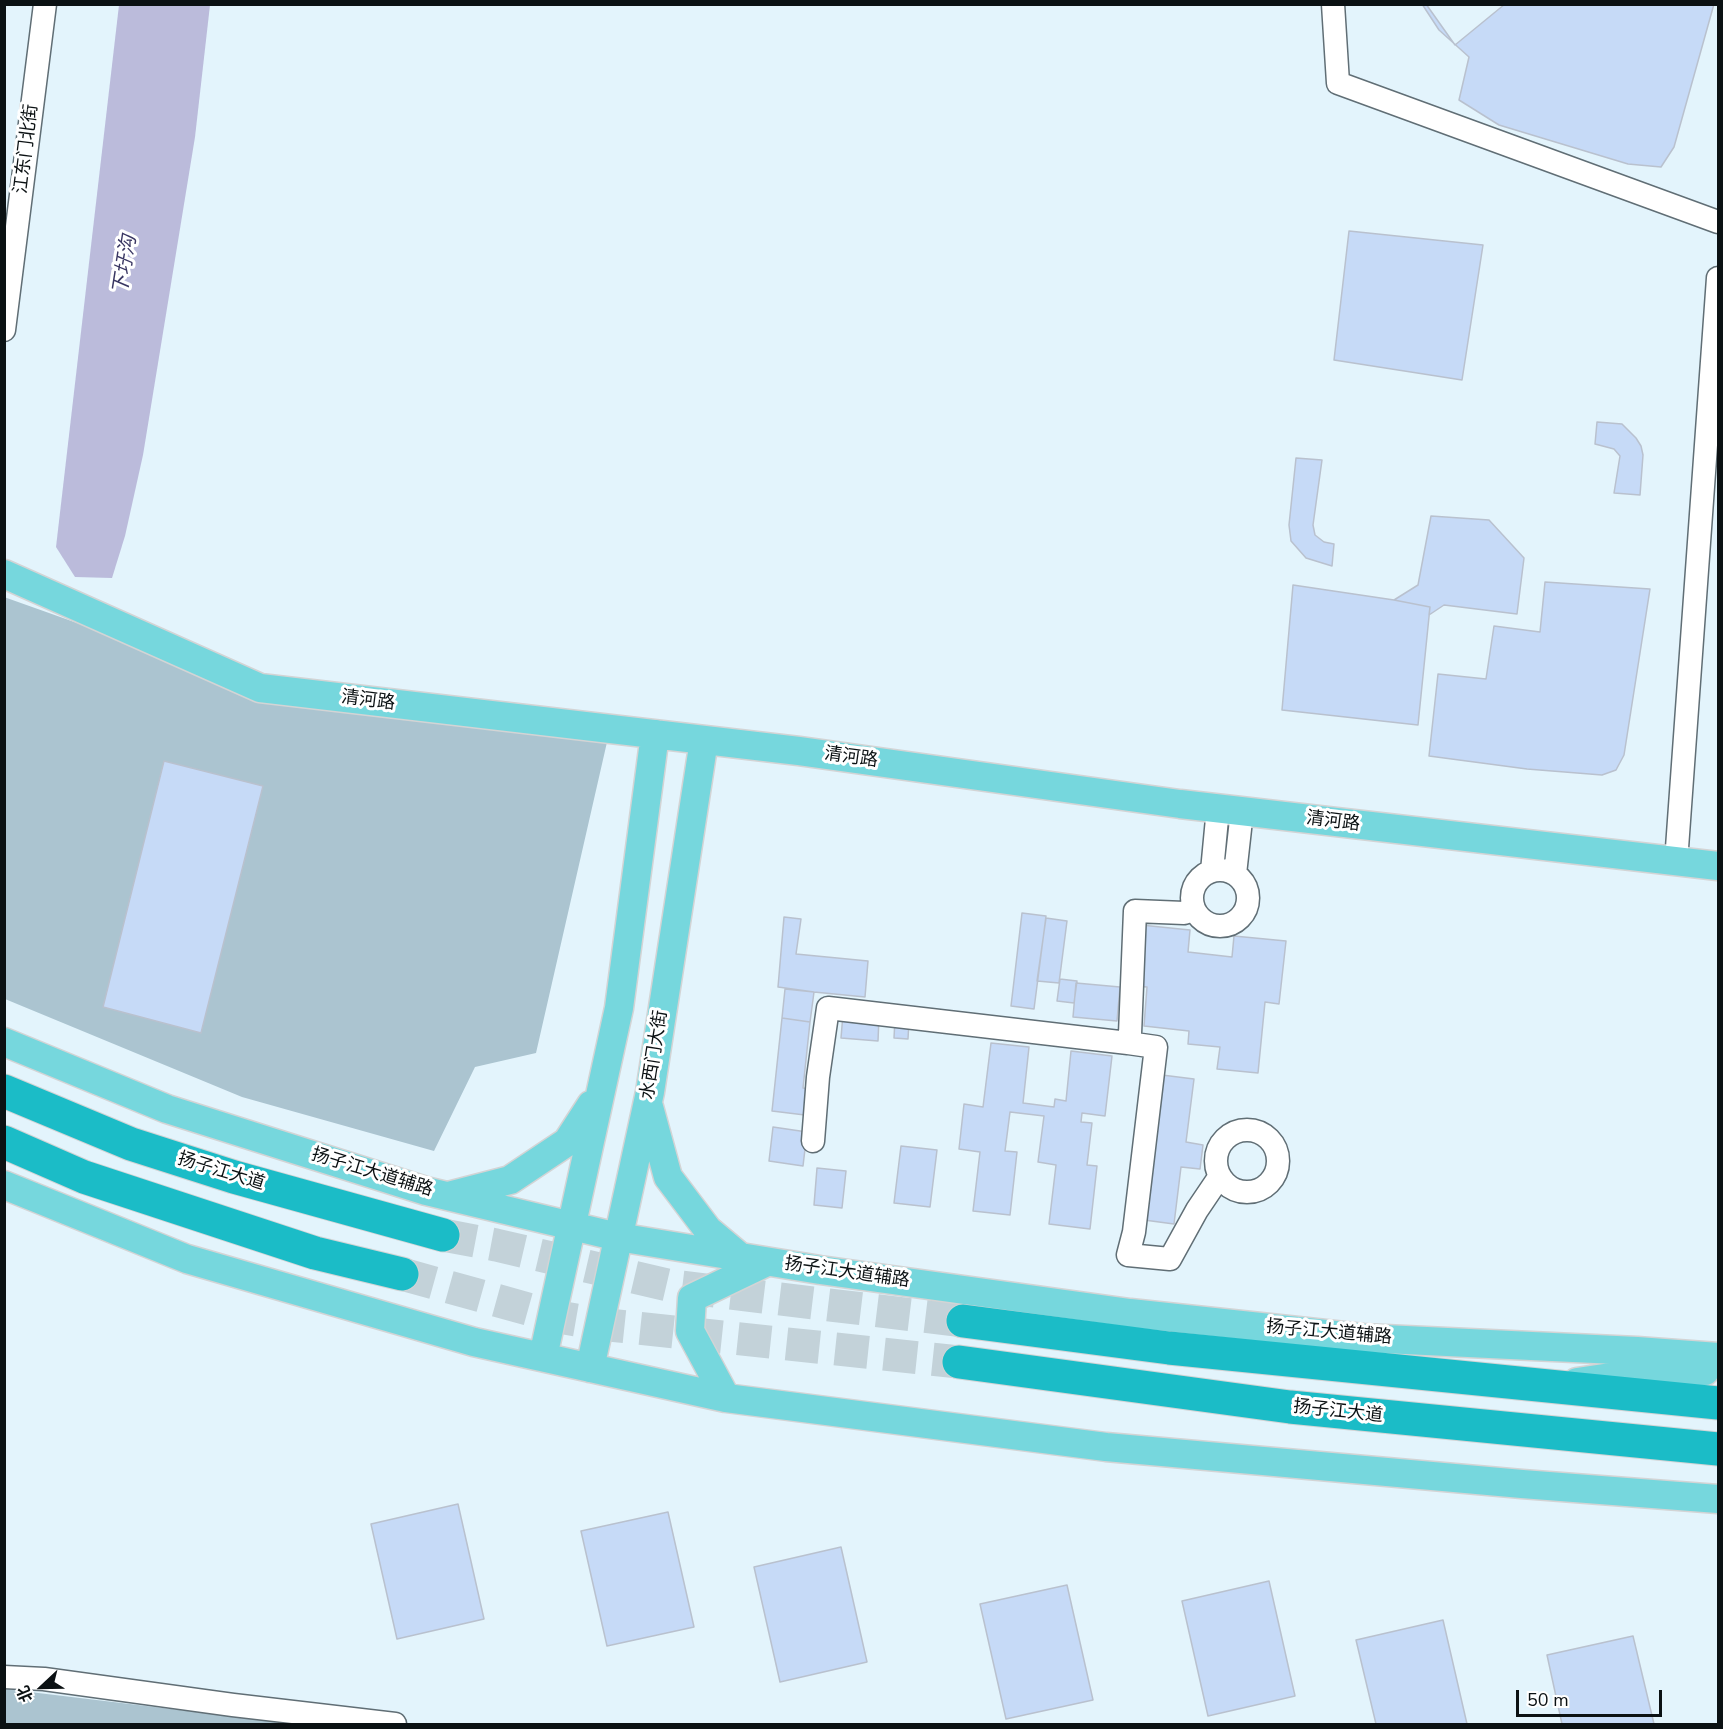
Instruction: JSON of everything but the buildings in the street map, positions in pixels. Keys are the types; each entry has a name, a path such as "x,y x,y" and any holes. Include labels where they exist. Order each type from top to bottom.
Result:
{"highway":[{"name":"扬子江大道","path":"4,1092 142,1147 234,1178 443,1235"},
{"path":"4,1142 84,1177 315,1253 402,1274"},
{"path":"963,1322 1169,1348 1719,1403"},
{"name":"扬子江大道","path":"959,1362 1290,1407 1719,1449"}],"main road":[{"name":"清河路","path":"4,574 260,688 799,751 1180,804 1719,866"},
{"path":"543,1358 619,1008 655,734"},
{"name":"水西门大街","path":"590,1368 648,1103 704,740"},
{"name":"扬子江大道辅路","path":"4,1042 167,1109 426,1191 618,1237 831,1272 1130,1313 1363,1338 1719,1357"},
{"path":"448,1197 510,1180 567,1142 601,1091"},
{"path":"648,1103 668,1177 708,1230 754,1259 692,1298 690,1330 726,1398"},
{"path":"4,1185 187,1259 474,1342 726,1398 1106,1447 1522,1485 1719,1500"},
{"path":"1550,1386 1624,1375 1702,1372 1719,1369"}],"street":[{"name":"江东门北街","path":"4,330 45,4"},
{"path":"1334,4 1338,83 1719,222"},
{"path":"1676,862 1719,278"},
{"path":"1212,871 1230,809"},
{"path":"1230,809 1234,874"},
{"path":"1220,870 1234,874 1242,880 1248,898 1242,916 1226,926 1216,926 1199,918 1191,900 1196,882 1203,875 1212,871 1220,870"},
{"path":"1128,1043 1135,911 1184,914 1194,910"},
{"path":"813,1141 818,1077 828,1008 1156,1047 1134,1232 1128,1256 1170,1259 1197,1210 1220,1176"},
{"path":"4,1677 44,1679 395,1725"}],"shaded area":[{"path":"4,597 260,688 610,729 536,1053 475,1067 434,1151 242,1097 5,999"},
{"path":"5,1689 296,1724 5,1724"}],"water":[{"name":"下圩沟","path":"119,5 210,5 195,137 143,455 125,536 112,578 75,577 56,547"}],"tunnel":[{"path":"443,1235 672,1286 963,1321"},
{"path":"402,1274 553,1316 599,1324 959,1362"}]}
